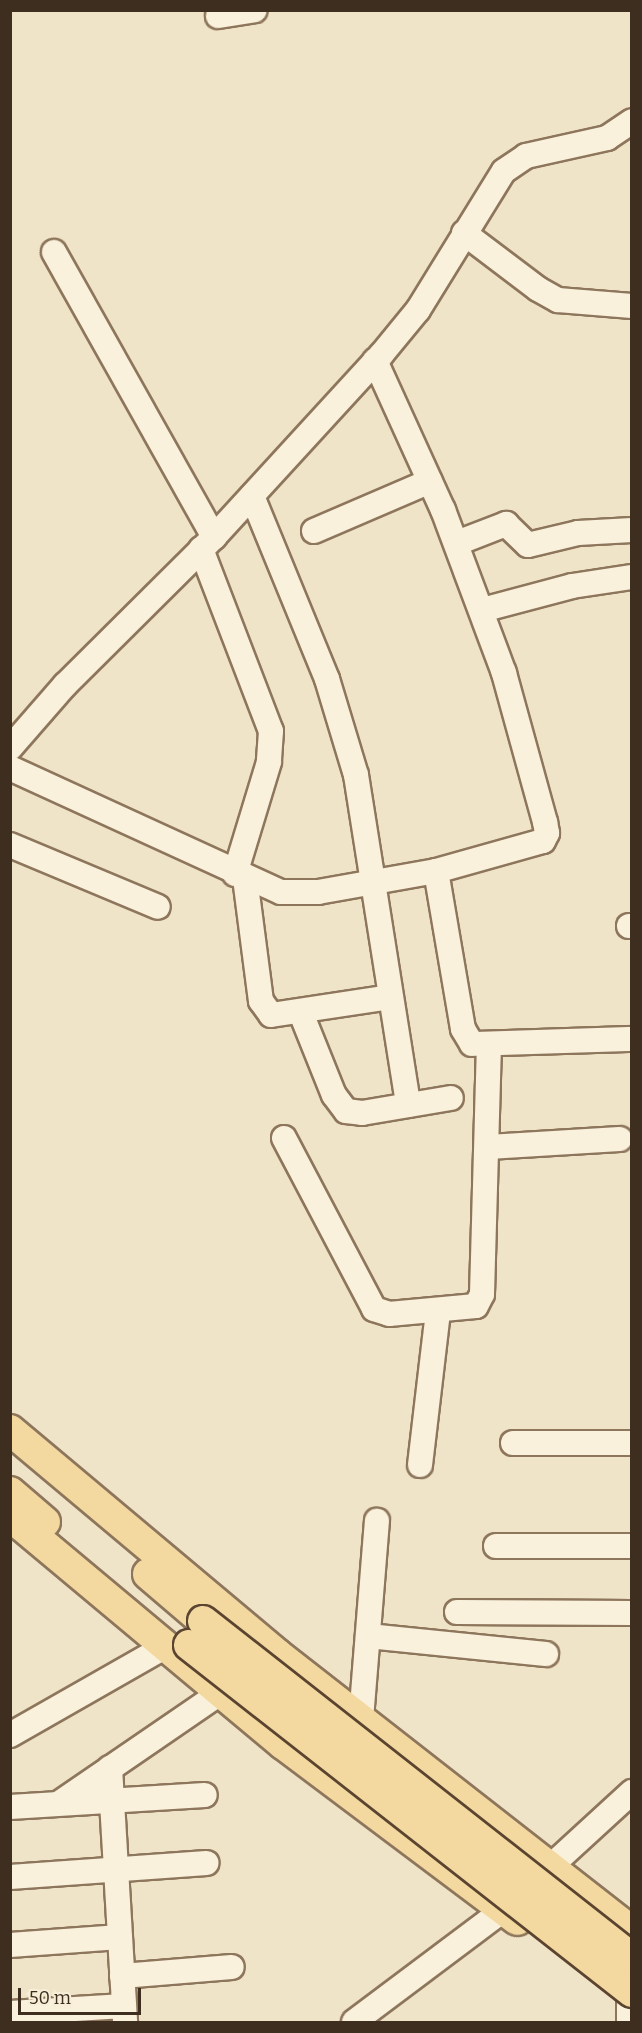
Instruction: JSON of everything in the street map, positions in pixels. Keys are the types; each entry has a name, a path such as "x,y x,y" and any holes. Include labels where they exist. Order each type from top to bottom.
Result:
{"main road":[{"path":"10,1430 233,1618 632,1931"},
{"path":"10,1457 185,1638 220,1693 630,2007"},
{"path":"10,1492 630,2007"},
{"path":"10,1516 185,1638 632,1958"}],"street":[{"path":"218,16 255,10"},
{"path":"10,748 64,685 208,543 375,361 418,310 464,232 504,171 516,160 627,130"},
{"path":"464,232 538,289 558,300 632,306"},
{"path":"54,252 208,543 271,731 270,762 240,876 265,1010 280,1016 390,997"},
{"path":"10,768 240,876 297,894 375,883 436,871 543,841 547,833 514,702 482,610 457,543 375,361"},
{"path":"314,531 430,481"},
{"path":"252,496 342,723 356,775 375,883 390,997 408,1105"},
{"path":"457,543 506,524 528,545 578,533 632,530"},
{"path":"482,610 572,586 632,577"},
{"path":"10,845 158,907"},
{"path":"436,871 463,1029 472,1044 632,1039"},
{"path":"301,1013 334,1095 346,1111 362,1113 451,1098"},
{"path":"284,1138 374,1309 389,1314 469,1309 480,1301 488,1147 489,1045"},
{"path":"488,1147 620,1139"},
{"path":"420,1465 438,1311"},
{"path":"513,1443 632,1443"},
{"path":"361,1719 377,1521"},
{"path":"496,1546 632,1546"},
{"path":"458,1612 632,1613"},
{"path":"368,1636 546,1654"},
{"path":"10,1735 185,1638"},
{"path":"59,1803 220,1693"},
{"path":"10,2013 124,2014 110,1768"},
{"path":"354,2022 503,1910 632,1792"},
{"path":"10,1807 112,1798 205,1795"},
{"path":"10,1877 207,1863"},
{"path":"10,1945 120,1937"},
{"path":"122,1977 232,1967"}]}
